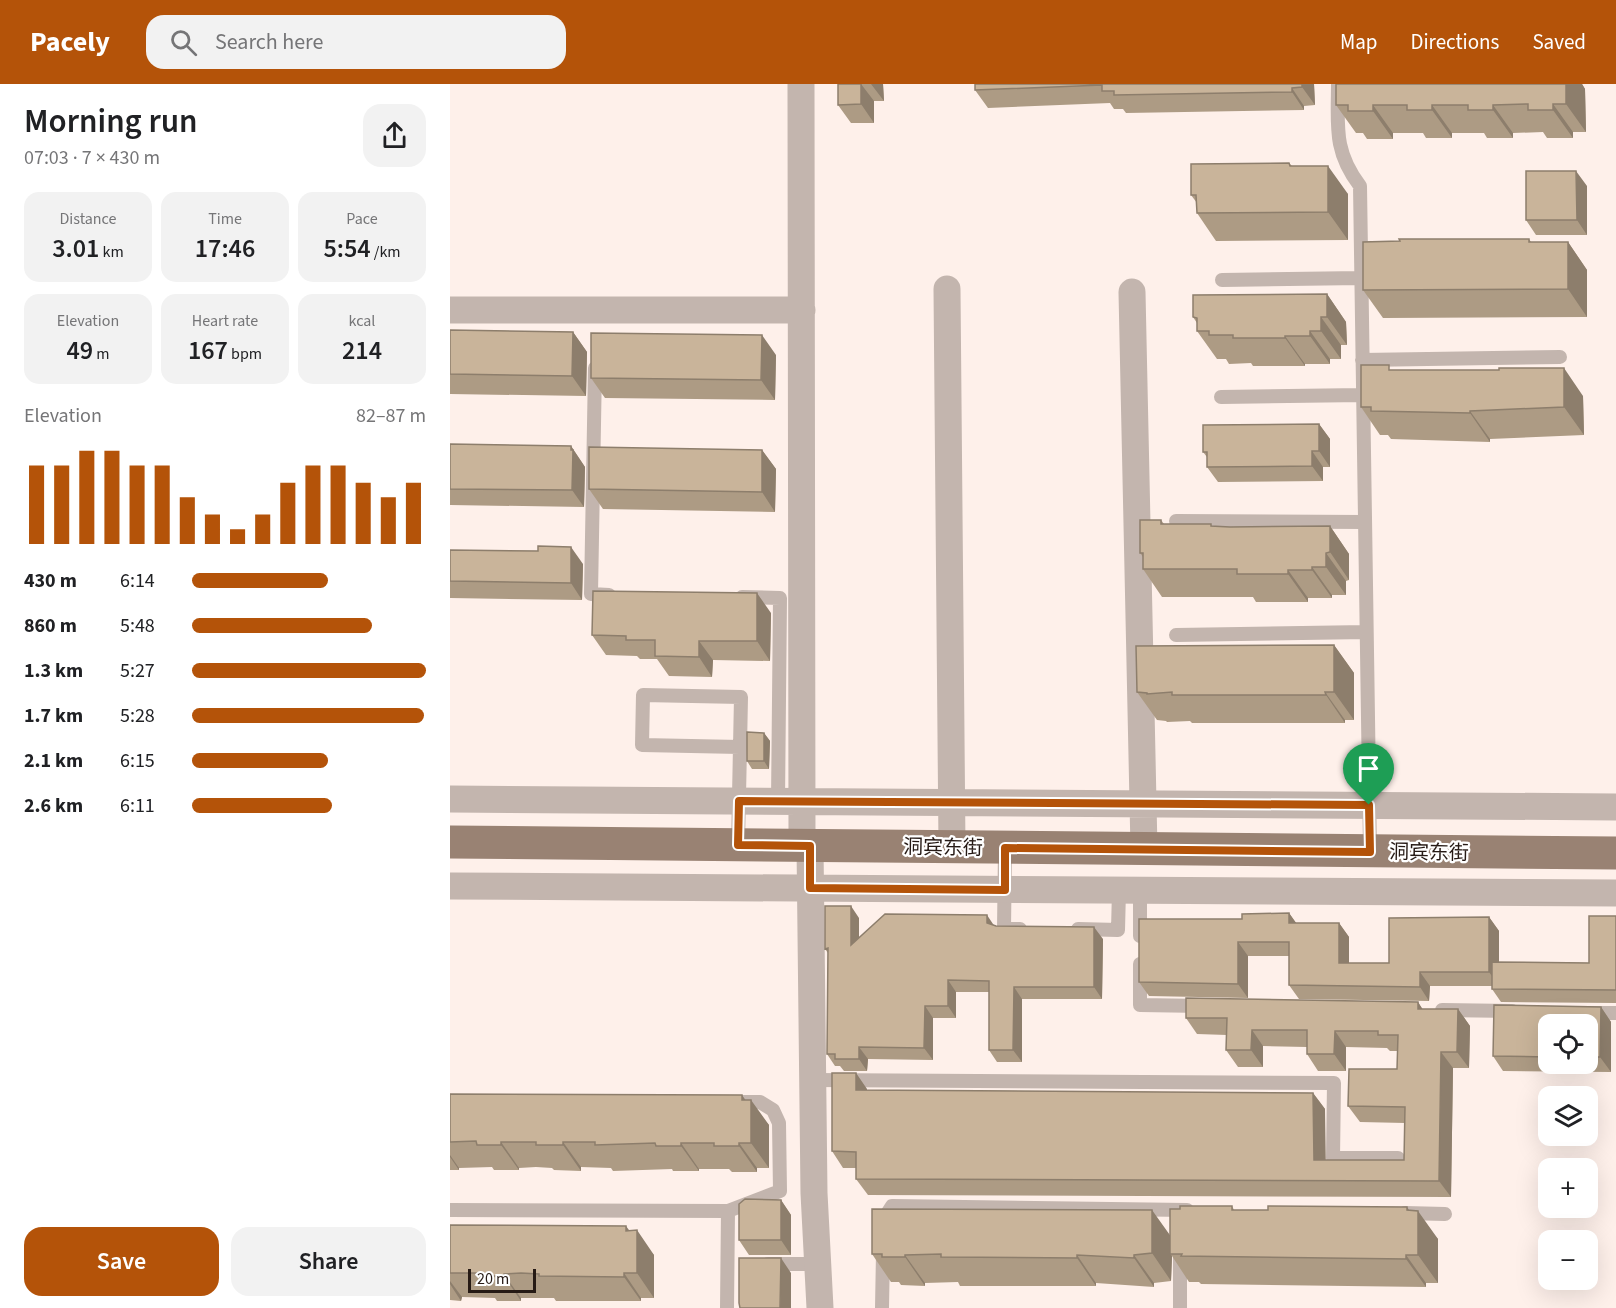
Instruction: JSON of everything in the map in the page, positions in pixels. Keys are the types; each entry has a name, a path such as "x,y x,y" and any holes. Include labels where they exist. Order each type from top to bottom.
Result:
{"main road":[{"name":"洞宾东街","path":"450,842 1616,854"}],"street":[{"path":"801,84 802,310 790,802 806,846 810,888 814,1193 820,1308"},
{"path":"947,289 952,847"},
{"path":"1132,292 1144,849"},
{"path":"450,310 802,310"},
{"path":"450,799 1616,807"},
{"path":"450,886 1616,893"}],"lane":[{"path":"1338,84 1338,132 1341,153 1348,170 1360,186 1370,852"},
{"path":"1222,280 1361,278"},
{"path":"596,353 591,594 627,595"},
{"path":"1362,360 1560,357"},
{"path":"1221,397 1362,395"},
{"path":"1176,521 1364,522"},
{"path":"733,597 780,598 790,802"},
{"path":"1176,635 1366,632"},
{"path":"738,845 739,801 741,697 643,695 642,746 740,747"},
{"path":"1005,848 1004,929 1039,929"},
{"path":"1061,929 1118,930 1129,890"},
{"path":"1129,890 1140,1005 1211,1006"},
{"path":"1425,1010 1521,1012"},
{"path":"1580,1013 1616,1013"},
{"path":"813,1080 1334,1083 1333,1158 1398,1158"},
{"path":"450,1210 728,1210 780,1191 779,1123 772,1110 760,1102 725,1102"},
{"path":"882,1308 883,1220 891,1206 1181,1221 1205,1210"},
{"path":"727,1308 739,1264 728,1210"},
{"path":"1397,1213 1445,1214"},
{"path":"1180,1308 1181,1221"},
{"path":"739,1264 818,1264"}],"building":[{"path":"838,84 861,84 861,104 838,105"},
{"path":"975,84 1302,84 1302,87 1292,88 1292,92 1114,95 1114,91 1102,91 1102,85 975,90"},
{"path":"1336,84 1566,84 1566,104 1553,104 1553,110 1528,110 1528,104 1493,105 1493,110 1468,110 1468,105 1432,105 1432,110 1407,110 1407,105 1373,105 1373,111 1348,111 1348,105 1336,105"},
{"path":"1289,163 1290,166 1328,166 1328,212 1197,213 1196,195 1191,195 1191,164"},
{"path":"1526,171 1576,171 1577,220 1526,220"},
{"path":"1399,239 1529,239 1529,242 1568,242 1568,289 1363,290 1363,242 1400,241"},
{"path":"1327,294 1327,317 1321,317 1321,331 1310,331 1310,336 1233,338 1233,335 1209,335 1209,331 1197,331 1197,318 1193,317 1193,295"},
{"path":"450,330 573,332 572,376 450,374"},
{"path":"591,333 762,335 761,380 591,378"},
{"path":"1361,365 1389,365 1389,370 1564,368 1564,407 1470,411 1470,413 1371,411 1371,407 1361,407"},
{"path":"1319,424 1319,451 1312,451 1312,466 1207,467 1207,452 1203,452 1203,425"},
{"path":"450,444 571,446 573,450 572,490 450,489"},
{"path":"589,447 762,450 762,492 589,489"},
{"path":"1140,520 1161,520 1161,524 1211,524 1211,526 1230,527 1330,526 1330,552 1326,553 1326,567 1312,567 1312,570 1288,570 1288,574 1237,574 1237,569 1143,569 1143,553 1140,553"},
{"path":"538,546 571,547 571,583 450,581 450,550 538,551"},
{"path":"593,591 757,593 757,641 699,641 699,657 655,656 655,640 626,640 626,636 592,635"},
{"path":"1334,645 1334,692 1325,692 1326,695 1172,695 1172,692 1147,694 1137,692 1136,646"},
{"path":"747,732 764,733 764,761 747,761"},
{"path":"825,906 851,906 851,945 885,914 987,915 987,923 996,926 1094,927 1094,987 1014,987 1013,1050 989,1050 989,981 948,980 948,1006 925,1006 924,1048 859,1047 859,1059 835,1059 835,1054 827,1054 828,948 825,949"},
{"path":"1289,913 1289,923 1339,923 1339,963 1389,963 1389,918 1489,917 1489,972 1420,972 1420,987 1289,985 1289,942 1238,942 1238,984 1139,982 1139,919 1242,919 1242,914"},
{"path":"1589,916 1616,916 1616,990 1492,989 1492,962 1589,963"},
{"path":"1186,998 1418,1002 1418,1009 1458,1009 1457,1052 1441,1052 1439,1181 856,1179 856,1152 832,1151 832,1073 856,1073 856,1090 1313,1093 1314,1160 1404,1160 1405,1107 1348,1106 1349,1069 1397,1069 1398,1035 1378,1035 1378,1031 1335,1031 1334,1054 1307,1054 1307,1030 1252,1030 1251,1050 1226,1050 1227,1018 1186,1018"},
{"path":"1494,1005 1601,1007 1600,1057 1598,1057 1598,1014 1538,1014 1538,1057 1493,1056"},
{"path":"450,1094 742,1095 742,1100 751,1100 751,1143 739,1143 739,1146 681,1143 681,1146 656,1146 655,1143 595,1145 595,1142 563,1142 563,1145 536,1145 536,1142 501,1142 501,1145 477,1145 476,1141 450,1142"},
{"path":"745,1199 781,1200 781,1240 739,1240 739,1204"},
{"path":"1180,1206 1232,1206 1232,1210 1268,1210 1268,1206 1407,1207 1407,1210 1418,1211 1418,1255 1406,1255 1406,1259 1170,1254 1170,1209 1180,1209"},
{"path":"872,1209 1152,1210 1152,1253 1134,1255 1134,1258 1077,1255 1077,1258 941,1257 941,1254 882,1257 882,1254 872,1254"},
{"path":"450,1225 626,1226 626,1231 637,1230 637,1273 624,1273 624,1277 539,1276 539,1274 521,1273 480,1276 480,1273 450,1273"},
{"path":"739,1258 781,1258 780,1308 740,1308"}],"route":[{"path":"739,801 1369,805 1370,852 1005,848 1005,890 810,888 810,846 738,845 739,801"}]}
